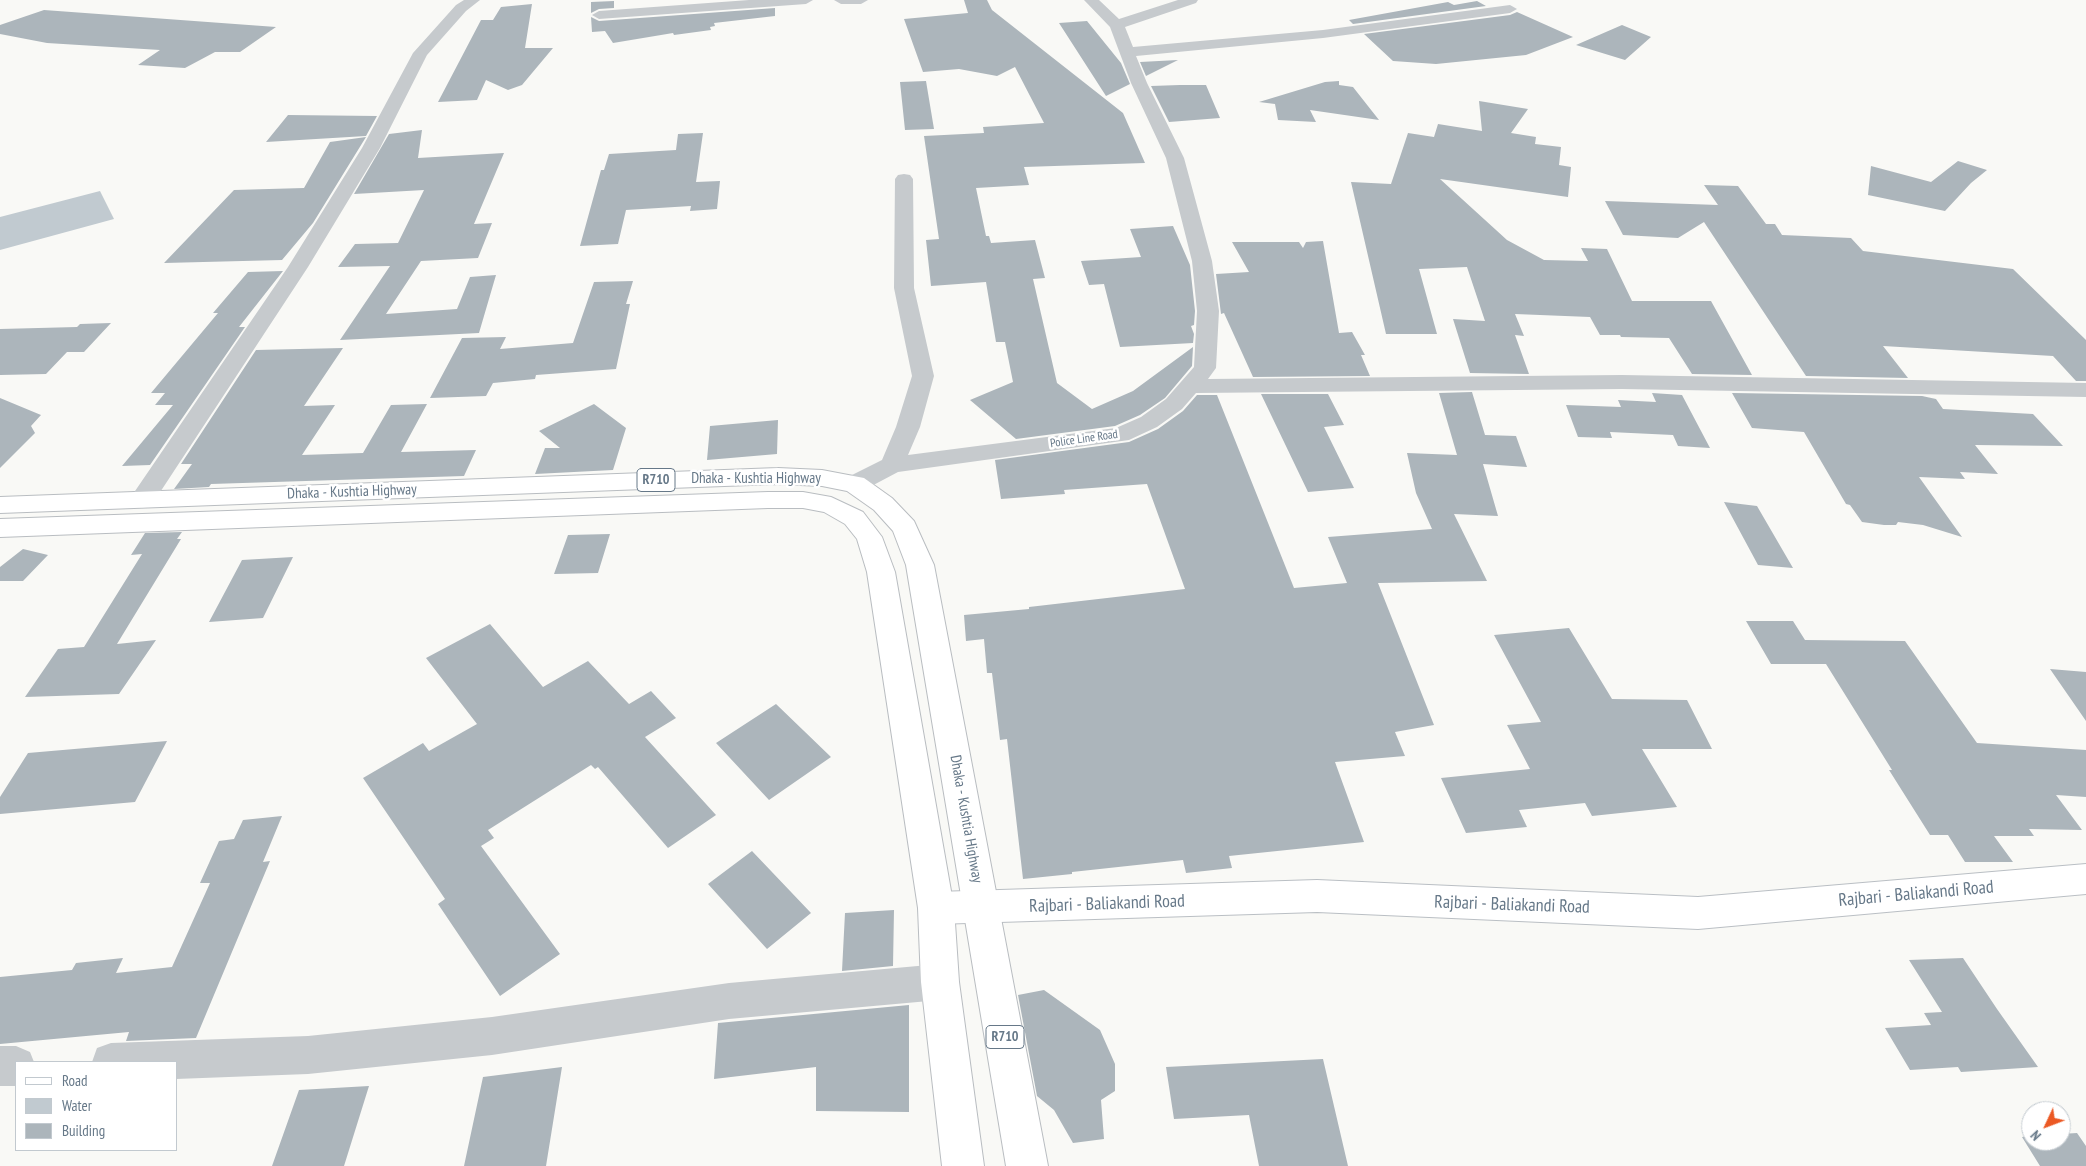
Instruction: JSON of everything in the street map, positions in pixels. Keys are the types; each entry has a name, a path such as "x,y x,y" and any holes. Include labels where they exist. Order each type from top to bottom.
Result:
{"main road":[{"name":"Dhaka - Kushtia Highway","path":"0,505 778,476 822,478 855,484 883,504 905,527 920,565 1027,1166"},
{"name":"Dhaka - Kushtia Highway","path":"0,528 768,500 803,500 831,505 854,518 869,537 882,572 936,908 940,982 963,1166"},
{"name":"Rajbari - Baliakandi Road","path":"936,908 1317,896 1698,913 2086,879"}],"street":[{"path":"142,500 298,267 371,148 420,53 461,8 473,0"},
{"path":"599,15 806,0"},
{"path":"841,0 861,0"},
{"path":"1091,0 1117,25 1191,0"},
{"path":"1128,52 1323,34 1510,9"},
{"name":"Police Line Road","path":"855,484 892,465 1121,435 1155,417 1174,404 1205,368 1208,311 1202,261 1175,158 1117,25"},
{"path":"892,465 908,427 923,376 904,288 904,179"},
{"path":"1189,386 1440,382 1622,382 2086,390"},
{"path":"139,1061 308,1055 492,1036 729,1002 940,982"},
{"path":"0,1066 15,1066"}],"water":[{"path":"100,191 114,219 0,250 0,217"}],"building":[{"path":"964,0 987,0 992,10 1123,113 1145,163 1024,167 1029,185 976,188 986,236 989,236 991,243 1035,240 1045,278 1033,279 1057,383 1092,409 1133,391 1193,347 1192,366 1165,398 1140,415 1115,426 1016,439 970,400 1013,382 1005,342 996,342 986,282 931,286 926,240 939,239 924,136 984,133 983,127 1044,123 1015,67 997,76 959,69 923,72 904,19 968,13"},
{"path":"614,1 614,8 599,9 591,13 591,2"},
{"path":"1477,1 1486,6 1353,24 1349,20 1448,2 1454,5"},
{"path":"532,4 525,48 553,48 522,85 508,90 486,80 477,100 438,102 481,20 493,20 501,7"},
{"path":"775,8 775,16 714,23 715,26 710,27 711,30 674,35 673,33 613,43 605,31 592,32 591,17 599,21"},
{"path":"44,10 276,27 240,52 215,52 185,68 138,65 160,50 47,43 0,34 0,25"},
{"path":"1517,12 1573,37 1526,55 1436,64 1393,61 1364,34 1510,15"},
{"path":"1087,21 1121,63 1130,84 1106,96 1059,23"},
{"path":"1622,25 1651,37 1625,60 1576,45"},
{"path":"1178,60 1146,76 1140,62"},
{"path":"926,81 934,129 905,130 900,82"},
{"path":"1339,81 1339,85 1353,87 1379,120 1310,110 1316,122 1278,120 1275,104 1259,102 1325,82"},
{"path":"1206,85 1220,118 1169,122 1151,86"},
{"path":"1479,101 1528,109 1511,133 1536,137 1535,144 1561,147 1559,165 1571,167 1568,197 1440,179 1507,240 1544,260 1588,261 1581,248 1607,249 1632,301 1711,301 1752,375 1692,374 1669,338 1600,335 1590,317 1515,314 1524,336 1515,335 1529,374 1470,373 1453,319 1485,321 1467,267 1419,269 1437,334 1386,334 1351,182 1391,184 1408,133 1434,137 1438,124 1482,131"},
{"path":"288,115 377,116 366,136 266,142"},
{"path":"422,130 418,158 504,153 474,224 492,223 478,258 421,261 386,314 457,309 470,277 496,275 479,333 340,340 390,266 338,267 355,244 398,243 424,190 354,194 389,134"},
{"path":"703,133 696,182 720,181 717,209 690,211 691,206 626,210 618,244 580,246 601,170 604,170 609,154 676,150 678,134"},
{"path":"366,137 313,223 282,260 164,263 234,190 304,188 330,142"},
{"path":"1958,161 1987,170 1971,183 1945,211 1868,195 1871,166 1931,182"},
{"path":"1704,185 1738,186 1766,224 1775,224 1782,235 1851,238 1863,251 2013,269 2086,340 2086,381 2076,381 2053,356 1883,346 1908,378 1806,376 1704,222 1678,238 1623,235 1605,201 1718,205"},
{"path":"1173,226 1190,265 1195,311 1194,325 1191,326 1194,334 1193,343 1120,347 1104,284 1089,285 1081,261 1141,257 1130,229"},
{"path":"1323,241 1339,333 1352,332 1365,355 1361,355 1370,376 1253,377 1224,313 1221,314 1216,274 1249,272 1232,242 1299,242 1303,248 1306,242"},
{"path":"283,271 239,327 245,327 150,465 122,466 173,405 155,405 165,393 151,393 218,313 213,313 248,272"},
{"path":"633,281 626,304 630,304 616,369 536,375 535,379 493,383 486,396 430,398 462,338 506,337 500,349 573,343 594,282"},
{"path":"111,323 84,352 67,352 46,374 0,375 0,329 77,327 80,324"},
{"path":"343,348 304,406 335,405 302,455 363,453 391,405 427,404 401,452 476,450 464,476 211,484 209,487 174,489 192,464 181,464 256,350"},
{"path":"1472,392 1485,435 1516,436 1527,467 1483,464 1498,516 1454,514 1487,581 1378,583 1434,725 1395,732 1405,756 1335,762 1364,842 1229,856 1232,868 1186,873 1183,860 1023,879 1007,739 1000,740 992,673 987,673 984,639 966,641 964,615 1029,609 1029,607 1185,589 1147,484 1064,490 1065,494 1001,499 995,460 1129,442 1158,429 1183,411 1197,395 1217,395 1294,588 1347,583 1328,537 1432,529 1416,493 1407,453 1457,455 1439,393"},
{"path":"1652,393 1682,395 1710,448 1678,446 1673,435 1610,432 1612,438 1578,437 1566,405 1621,407 1618,400 1656,402"},
{"path":"1732,393 1922,396 1936,399 1943,409 2033,414 2063,446 1975,445 1998,474 1960,472 1965,479 1919,477 1962,537 1923,525 1898,522 1896,525 1884,525 1862,522 1850,505 1846,504 1804,432 1752,428"},
{"path":"1261,394 1328,394 1344,425 1324,427 1354,488 1308,492"},
{"path":"0,398 41,415 31,426 35,433 0,468"},
{"path":"594,404 626,428 613,470 535,474 545,448 560,448 539,431"},
{"path":"778,420 777,454 707,460 710,426"},
{"path":"1724,502 1757,506 1793,568 1758,565"},
{"path":"182,532 177,539 181,539 117,644 156,640 119,694 25,697 58,649 84,647 142,554 131,555 145,533"},
{"path":"610,534 598,573 554,574 568,535"},
{"path":"23,549 48,555 23,581 0,581 0,567"},
{"path":"293,557 263,618 209,622 242,560"},
{"path":"1746,621 1793,621 1805,640 1905,641 1977,743 2086,750 2086,797 2056,795 2082,830 2029,829 2034,836 1994,836 2013,862 1965,862 1948,835 1930,835 1826,664 1771,664"},
{"path":"490,624 543,687 588,661 629,704 651,691 676,718 645,737 716,815 668,848 598,767 595,769 591,765 488,830 494,838 481,846 560,954 500,996 438,904 445,899 363,778 423,743 429,751 477,724 426,658"},
{"path":"1569,628 1612,699 1687,700 1712,749 1642,749 1677,807 1592,816 1585,803 1519,810 1527,827 1466,833 1441,778 1530,769 1507,725 1541,722 1494,635"},
{"path":"2050,669 2086,672 2086,721"},
{"path":"776,704 831,757 769,800 716,743"},
{"path":"167,741 135,802 0,814 0,797 28,753"},
{"path":"282,816 263,862 270,861 196,1038 126,1041 129,1032 0,1044 0,977 72,970 76,963 123,958 116,973 172,967 210,883 200,883 219,841 234,839 243,820"},
{"path":"752,851 811,913 767,949 708,884"},
{"path":"894,910 893,966 842,971 845,913"},
{"path":"1963,958 2038,1067 1961,1072 1958,1067 1910,1070 1885,1028 1931,1025 1924,1013 1942,1012 1909,960"},
{"path":"1044,990 1100,1030 1115,1064 1115,1091 1101,1100 1104,1139 1073,1143 1054,1110 1037,1096 1018,995"},
{"path":"909,1005 909,1112 816,1111 816,1067 714,1079 718,1023"},
{"path":"1323,1059 1348,1166 1259,1166 1249,1115 1174,1119 1166,1067"},
{"path":"562,1067 546,1166 464,1166 483,1077"},
{"path":"369,1086 344,1166 272,1166 299,1090"},
{"path":"2071,1133 2077,1133 2086,1146 2086,1166 2040,1166 2031,1151 2071,1151"}]}
